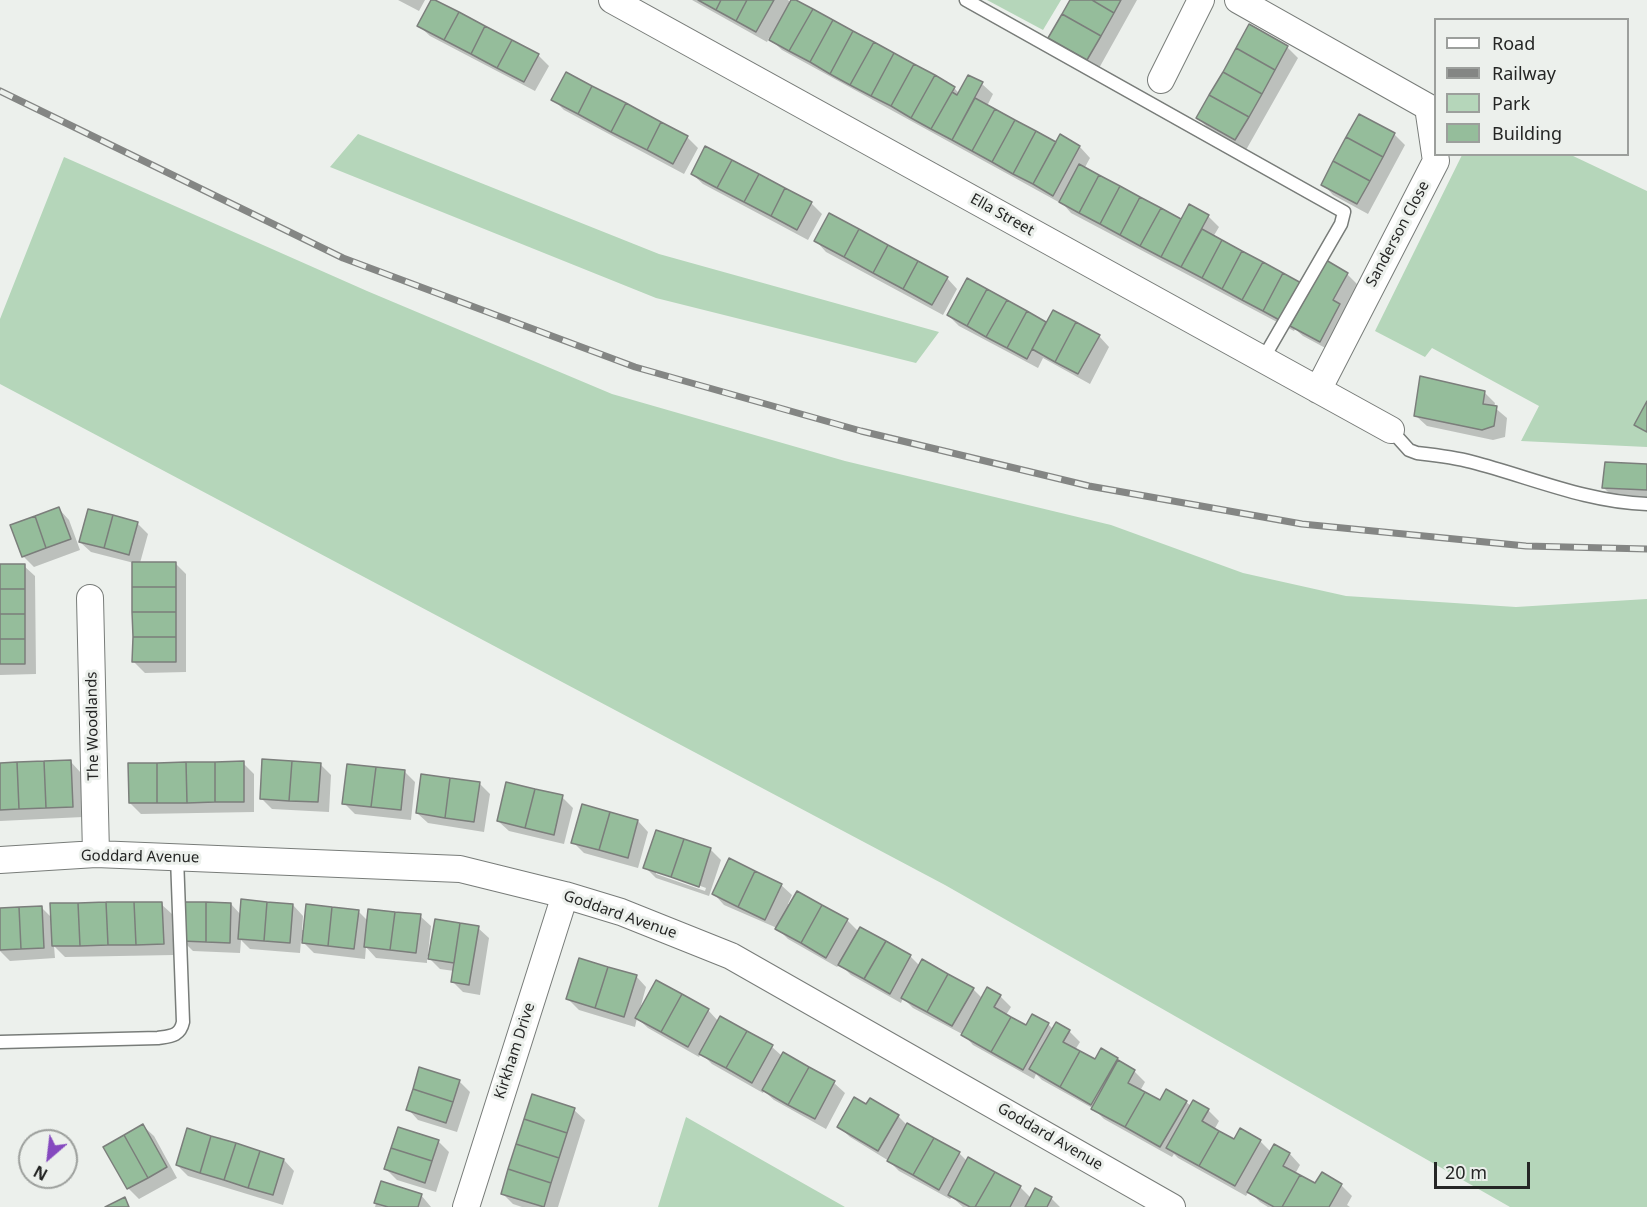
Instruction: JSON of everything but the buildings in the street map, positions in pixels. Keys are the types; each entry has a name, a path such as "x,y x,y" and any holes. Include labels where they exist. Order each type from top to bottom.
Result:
{"street":[{"name":"Ella Street","path":"612,0 1391,430"},
{"path":"1161,80 1201,0"},
{"name":"Sanderson Close","path":"1238,0 1428,107 1434,148"},
{"name":"Sanderson Close","path":"1318,390 1436,161 1435,156"},
{"name":"The Woodlands","path":"90,598 96,854"},
{"name":"Goddard Avenue","path":"0,860 96,854 460,869 565,895 621,912 731,956 1172,1207"},
{"name":"Kirkham Drive","path":"466,1207 565,895"}],"lane":[{"path":"966,0 1344,212 1341,224 1263,359"},
{"path":"1391,430 1409,450 1417,453 1471,461 1603,500 1647,504"},
{"path":"0,1042 158,1038 174,1036 181,1030 183,1022 177,857"}],"green space":[{"path":"987,0 1061,0 1043,30"},
{"path":"358,134 659,254 939,332 916,363 656,298 330,167"},
{"path":"1462,156 1573,156 1647,191 1647,447 1521,441 1539,406 1432,348 1425,357 1375,331"},
{"path":"64,157 367,291 612,394 845,461 1111,525 1243,573 1346,596 1516,607 1647,599 1647,1207 1510,1207 945,885 0,384 0,319"},
{"path":"686,1117 845,1207 658,1207"}],"railway":[{"path":"0,91 343,258 635,367 861,431 1089,486 1302,524 1526,546 1647,549"}]}
